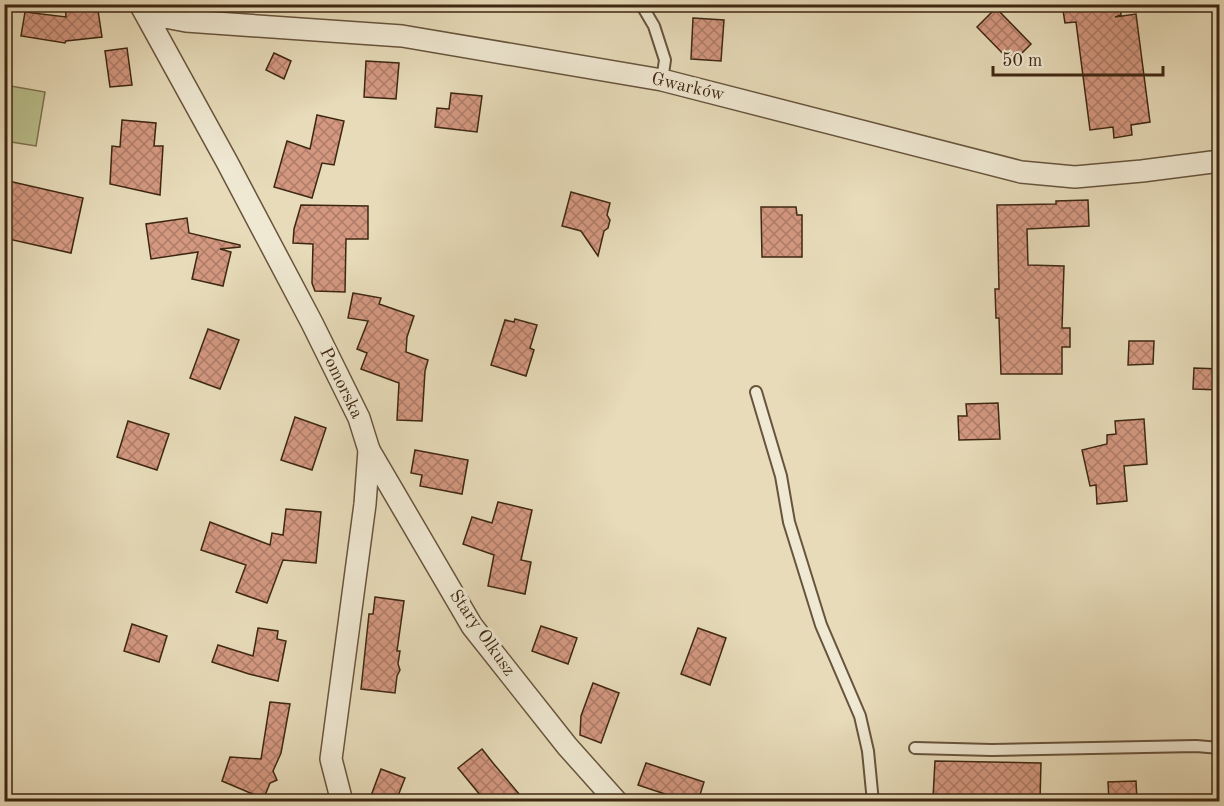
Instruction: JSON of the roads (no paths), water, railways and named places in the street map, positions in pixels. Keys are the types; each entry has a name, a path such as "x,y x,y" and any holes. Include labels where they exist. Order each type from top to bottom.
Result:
{"street":[{"name":"Pomorska","path":"140,4 312,323 359,418 369,450 365,504 331,759 342,801"},
{"name":"Gwarków","path":"151,22 165,17 186,21 402,36 662,80 1021,172 1075,177 1220,161"},
{"name":"Stary Olkusz","path":"369,450 472,626 567,746 617,801"}],"lane":[{"path":"641,4 654,26 665,60 662,80"},
{"path":"756,392 781,476 789,522 821,625 860,716 868,751 873,801"},
{"path":"915,748 992,750 1196,746 1220,748"}]}
